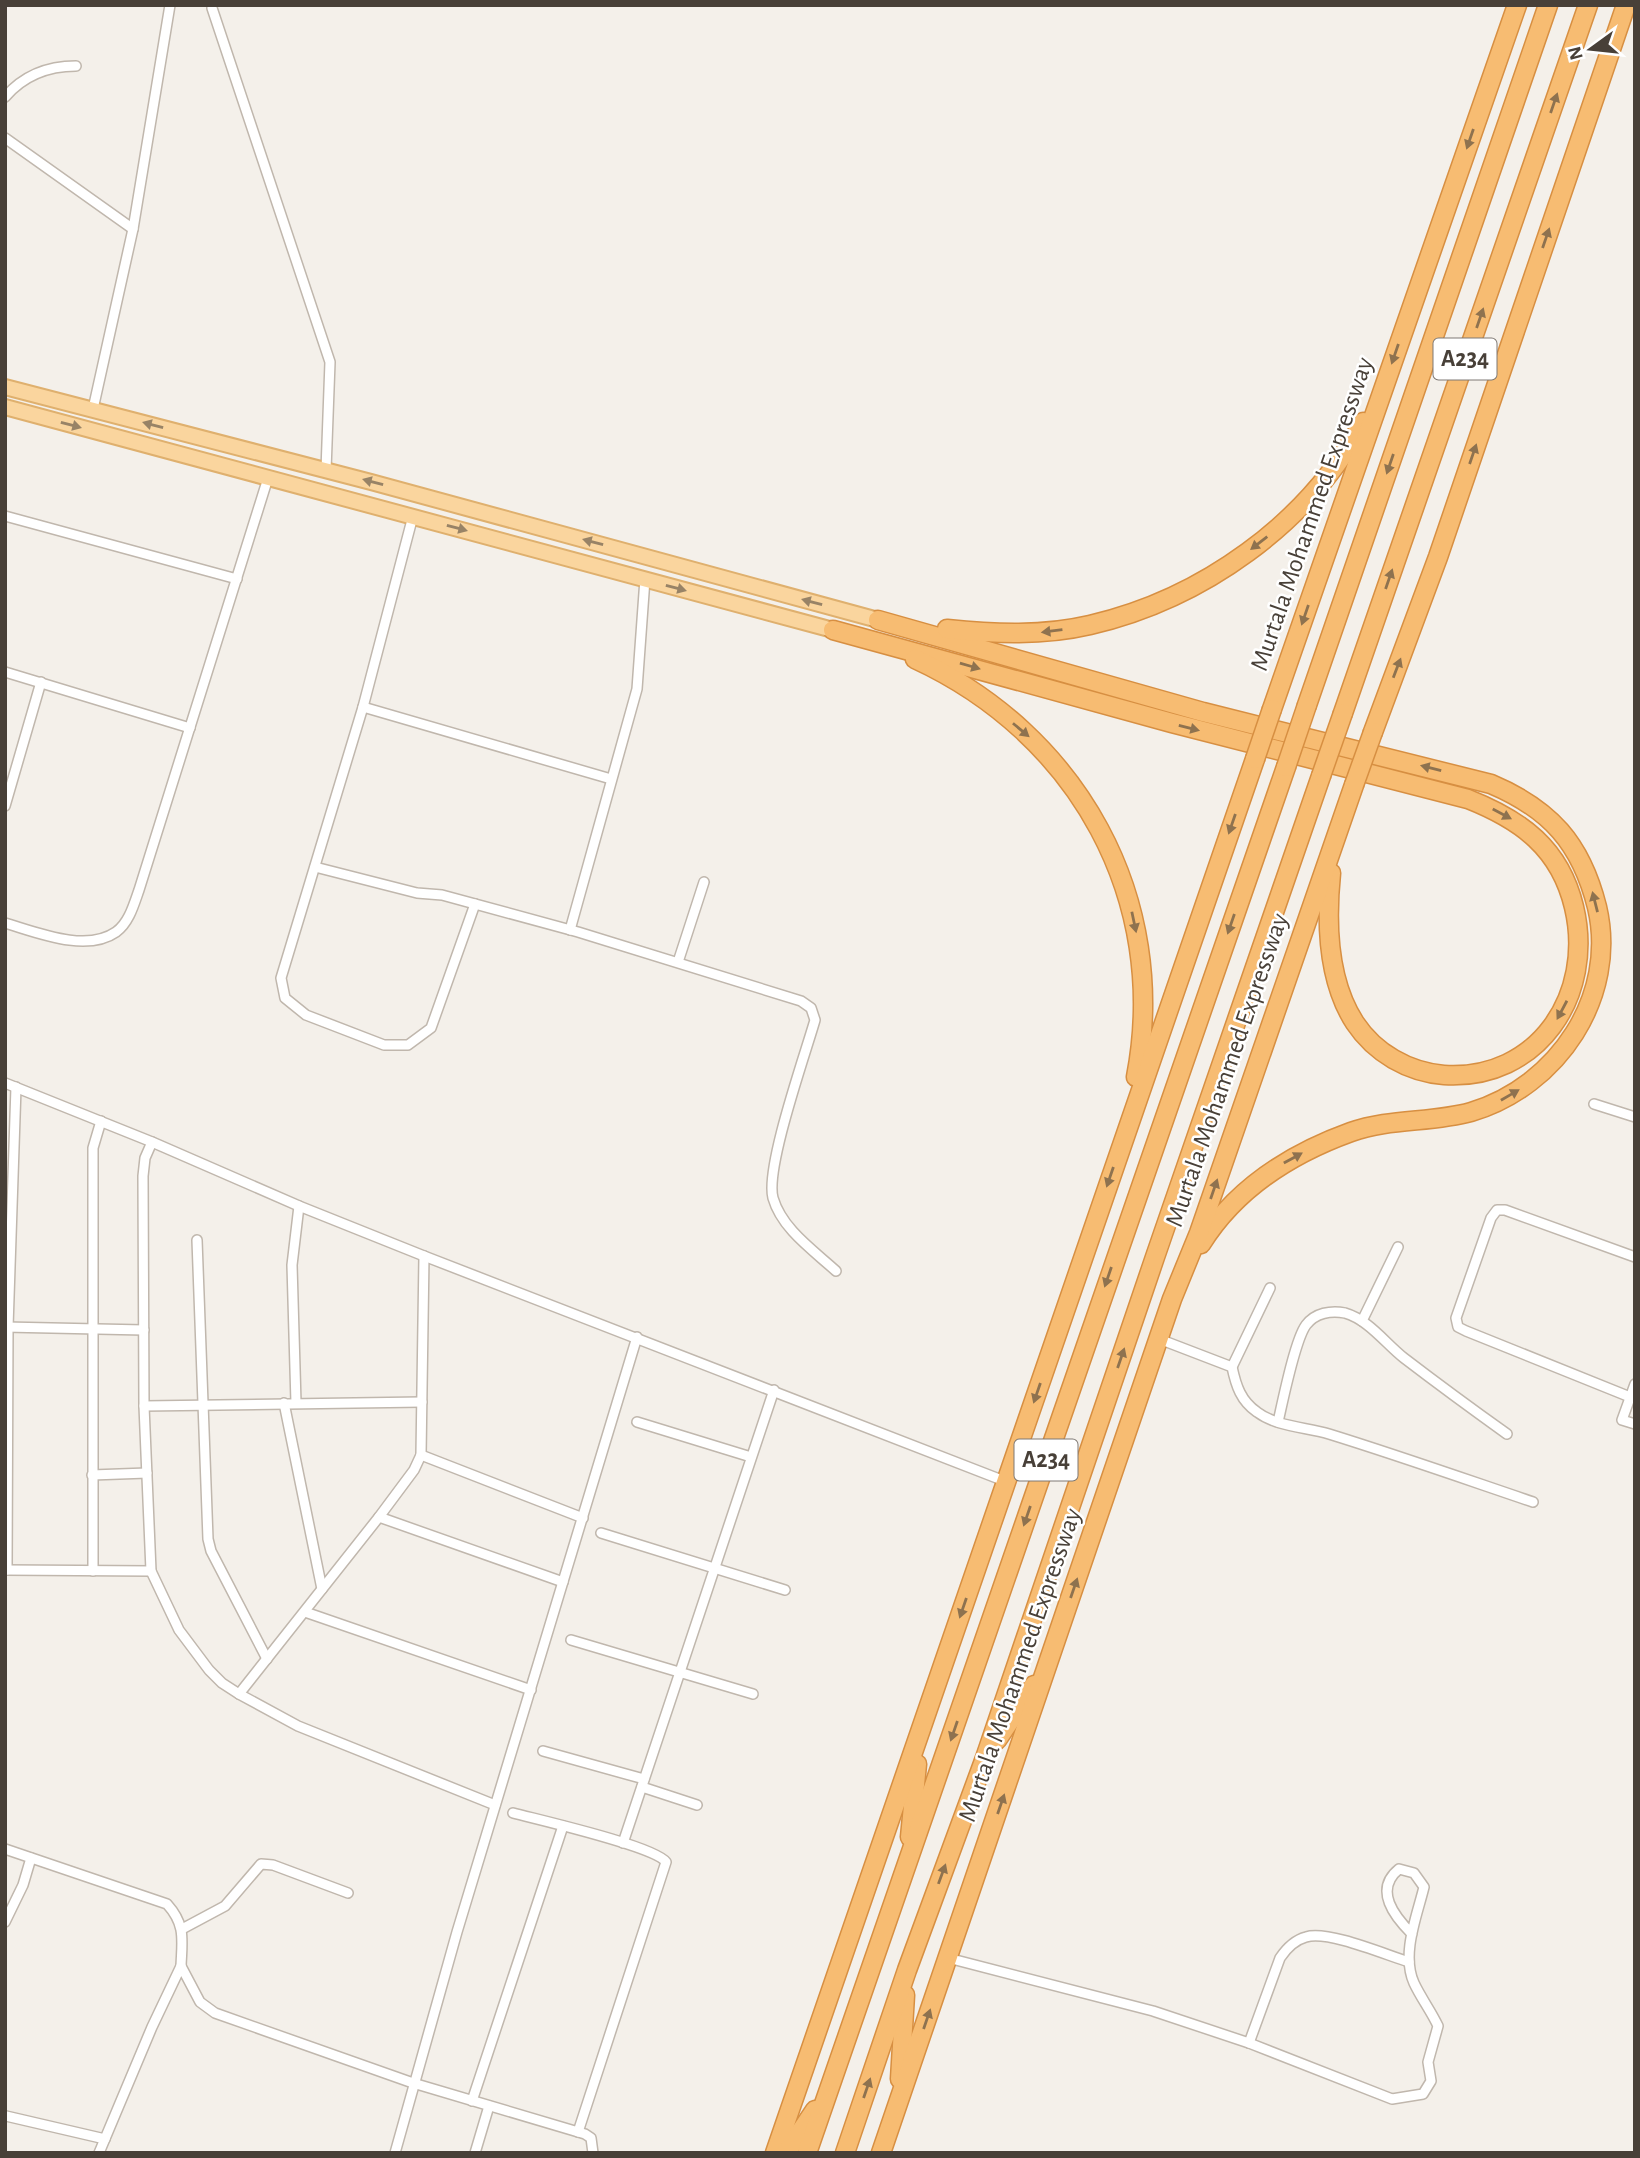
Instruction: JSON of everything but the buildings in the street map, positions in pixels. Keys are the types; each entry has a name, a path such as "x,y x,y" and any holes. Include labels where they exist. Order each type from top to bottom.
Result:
{"highway":[{"name":"Murtala Mohammed Expressway","path":"775,2153 1126,1130 1517,5"},
{"name":"Murtala Mohammed Expressway","path":"807,2153 1548,5"},
{"name":"Murtala Mohammed Expressway","path":"845,2153 907,1970 985,1758 1154,1257 1588,5"},
{"name":"Murtala Mohammed Expressway","path":"881,2153 1158,1339 1199,1233 1339,827 1438,557 1626,5"},
{"path":"878,620 971,632 1047,632 1089,626 1172,597 1210,577 1279,527 1334,470 1370,408 1380,398"},
{"path":"878,620 1203,712 1491,784 1520,796 1544,813 1563,834 1582,863 1593,891 1599,918 1601,946 1598,973 1593,998 1584,1020 1553,1061 1534,1080 1491,1105 1468,1113 1394,1122 1355,1131 1308,1150 1274,1168 1250,1187 1210,1230 1193,1256 1172,1300"},
{"path":"833,630 1172,723 1468,799 1509,817 1526,829 1563,875 1576,916 1577,959 1572,987 1561,1014 1549,1032 1534,1047 1518,1059 1499,1067 1457,1076 1414,1069 1383,1052 1369,1040 1346,1005 1332,959 1329,893 1339,827"},
{"path":"833,630 890,648 926,665 959,683 996,709 1054,761 1091,813 1108,845 1123,884 1140,953 1142,1031 1126,1130"},
{"path":"985,1758 1048,1665"},
{"path":"907,1869 920,1736"},
{"path":"898,2103 907,1970"},
{"path":"786,2153 829,2090"}],"main road":[{"path":"5,387 326,470 878,620"},
{"path":"5,407 833,630"}],"street":[{"path":"93,409 133,229 170,5"},
{"path":"212,8 330,362 326,470"},
{"path":"5,97 30,76 60,66 76,66"},
{"path":"5,138 133,229"},
{"path":"5,923 61,939 81,941 103,938 117,932 128,918 268,478"},
{"path":"5,516 237,579"},
{"path":"413,516 363,707 281,978 285,998 306,1015 384,1045 408,1045 431,1028 475,904"},
{"path":"570,930 637,689 645,579"},
{"path":"5,672 190,728"},
{"path":"5,806 41,682"},
{"path":"363,707 611,779"},
{"path":"314,867 417,893 442,895 570,930 801,1001 811,1008 815,1020 782,1134 771,1187 774,1200 792,1231 836,1271"},
{"path":"678,962 704,882"},
{"path":"5,1083 424,1256 1007,1482"},
{"path":"16,1087 6,1327 6,1570 151,1571"},
{"path":"1594,1104 1635,1117"},
{"path":"93,1571 93,1149 101,1121"},
{"path":"152,1142 145,1158 143,1176 144,1406 151,1571 179,1630 192,1650 222,1683 239,1694 299,1726 495,1805"},
{"path":"296,1403 292,1265 299,1206"},
{"path":"1630,1397 1465,1331 1458,1327 1456,1318 1491,1218 1497,1210 1505,1210 1635,1257"},
{"path":"197,1240 208,1539 211,1551 267,1659"},
{"path":"1362,1321 1398,1247"},
{"path":"239,1694 379,1517 414,1470 421,1455 424,1256"},
{"path":"1270,1288 1233,1367 1237,1388 1246,1403 1259,1414 1278,1422 1326,1433 1533,1502"},
{"path":"1278,1422 1306,1325 1326,1312 1344,1313 1362,1321 1401,1356 1507,1434"},
{"path":"6,1327 144,1330"},
{"path":"395,2153 495,1805 637,1337"},
{"path":"1158,1339 1233,1367"},
{"path":"1635,1384 1622,1420 1635,1424"},
{"path":"623,1843 774,1390"},
{"path":"144,1406 422,1402"},
{"path":"284,1403 322,1589"},
{"path":"636,1422 751,1457"},
{"path":"421,1455 583,1518"},
{"path":"92,1475 147,1473"},
{"path":"379,1517 564,1583"},
{"path":"601,1533 785,1590"},
{"path":"305,1612 531,1689"},
{"path":"571,1640 753,1694"},
{"path":"543,1751 643,1783 697,1805"},
{"path":"513,1813 623,1843 663,1858 665,1868 578,2132"},
{"path":"472,2101 563,1826"},
{"path":"5,1849 167,1904 177,1914 183,1929 181,1966 99,2153"},
{"path":"5,1922 23,1885 31,1858"},
{"path":"183,1929 225,1906 261,1864 273,1865 348,1893"},
{"path":"948,1958 1153,2011 1249,2043 1392,2099 1423,2094 1431,2081 1428,2062 1438,2026 1413,1982 1409,1962 1412,1934 1424,1887 1414,1872 1399,1869 1391,1875 1387,1890 1392,1914 1412,1934"},
{"path":"1249,2043 1280,1958 1298,1941 1307,1937 1328,1936 1409,1962"},
{"path":"181,1966 200,2002 215,2013 413,2083 578,2132 591,2138 593,2153"},
{"path":"475,2153 489,2106"},
{"path":"6,2116 104,2139"}]}
